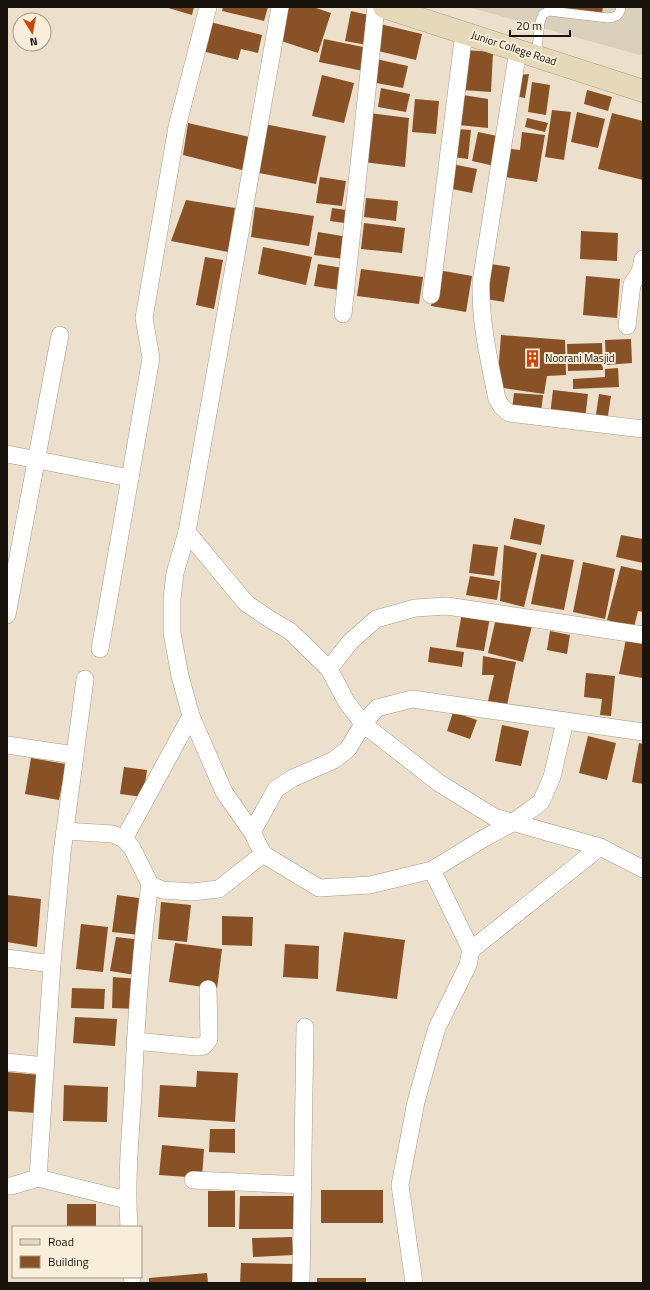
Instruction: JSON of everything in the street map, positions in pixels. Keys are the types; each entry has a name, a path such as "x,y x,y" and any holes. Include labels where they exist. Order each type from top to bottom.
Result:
{"street":[{"path":"100,649 151,358 144,318 145,311 177,128 208,7"},
{"path":"280,7 188,532 175,573 172,599 172,626 180,676 191,716 224,792 252,832 263,854 319,888 370,885 432,870 512,823 541,802 552,777 565,721"},
{"path":"343,314 376,7"},
{"name":"Junior College Road","path":"384,7 643,91"},
{"path":"431,295 464,32"},
{"path":"527,53 481,282 482,322 497,399 502,408 509,413 643,429"},
{"path":"627,326 632,284 642,268"},
{"path":"7,615 60,335"},
{"path":"7,454 130,478"},
{"path":"188,532 246,603 270,620 290,630 329,669 346,701 363,724 439,783 494,817 600,847 643,869"},
{"path":"329,669 350,642 376,619 415,608 447,606 643,635"},
{"path":"38,1178 52,964 65,831 85,679"},
{"path":"252,832 276,789 293,778 334,760 348,749 363,724 377,708 412,699 643,732"},
{"path":"377,708 380,737"},
{"path":"124,839 191,716"},
{"path":"7,745 75,755"},
{"path":"65,831 113,834 124,839 132,848 150,884 145,918 135,1041 127,1200 129,1226"},
{"path":"471,950 600,847"},
{"path":"150,884 162,890 170,891 192,892 219,889 263,854"},
{"path":"414,1283 400,1185 416,1102 429,1055 438,1028 468,966 471,950 432,870"},
{"path":"7,958 52,964"},
{"path":"135,1041 197,1048 204,1046 209,1039 208,989"},
{"path":"301,1283 305,1027"},
{"path":"7,1062 45,1066"},
{"path":"7,1186 38,1178 127,1200"},
{"path":"192,1180 303,1185"}],"lane":[{"path":"527,53 543,14 549,11 608,18 616,17 620,12 621,7"}],"shaded area":[{"path":"468,7 643,7 643,56"}],"building":[{"path":"165,7 194,7 192,15"},
{"path":"223,7 268,7 264,21 222,11"},
{"path":"286,7 313,7 331,13 318,53 275,39"},
{"path":"553,7 603,7 602,13"},
{"path":"351,11 373,16 367,45 345,41"},
{"path":"210,22 262,35 258,53 241,49 238,60 202,51"},
{"path":"380,24 422,34 416,60 374,50"},
{"path":"324,39 368,48 363,71 319,62"},
{"path":"465,50 493,52 491,92 462,90"},
{"path":"376,59 408,66 403,88 371,82"},
{"path":"529,74 525,98 515,96 519,75"},
{"path":"322,75 354,83 344,123 312,116"},
{"path":"532,82 550,85 546,115 528,112"},
{"path":"381,88 410,94 406,112 378,107"},
{"path":"587,90 612,97 608,111 584,104"},
{"path":"463,95 488,99 488,128 459,125"},
{"path":"415,99 439,101 436,134 412,132"},
{"path":"552,110 571,112 564,160 545,157"},
{"path":"577,112 605,119 598,148 571,142"},
{"path":"369,113 409,118 405,167 363,162"},
{"path":"612,113 643,121 643,180 598,169"},
{"path":"527,118 548,123 545,132 525,127"},
{"path":"188,123 254,138 246,171 183,155"},
{"path":"264,124 326,136 316,184 254,172"},
{"path":"457,129 471,130 468,159 453,157"},
{"path":"478,132 502,137 495,166 472,161"},
{"path":"522,132 545,135 537,182 498,176 503,148 520,150"},
{"path":"452,164 477,169 472,193 447,188"},
{"path":"320,177 346,181 342,206 316,203"},
{"path":"366,198 398,201 396,221 364,217"},
{"path":"186,200 235,208 228,252 171,241"},
{"path":"255,207 314,216 309,246 251,237"},
{"path":"332,208 353,211 351,224 330,221"},
{"path":"364,223 405,228 402,253 361,249"},
{"path":"581,231 618,233 617,261 580,259"},
{"path":"318,232 348,237 344,259 314,255"},
{"path":"263,247 312,257 306,285 258,274"},
{"path":"205,257 223,260 214,309 196,305"},
{"path":"318,264 343,268 339,290 314,286"},
{"path":"491,264 510,267 504,302 486,299"},
{"path":"361,269 423,277 419,304 357,296"},
{"path":"438,270 472,276 466,312 431,306"},
{"path":"586,276 620,279 617,318 583,315"},
{"name":"Noorani Masjid","path":"501,335 565,340 566,375 547,376 544,394 497,387"},
{"path":"631,339 632,363 606,365 605,340"},
{"path":"602,343 603,370 568,371 567,344"},
{"path":"618,368 619,387 573,389 573,379 605,377 605,369"},
{"path":"553,390 588,394 585,419 550,415"},
{"path":"514,393 543,395 541,413 512,410"},
{"path":"599,394 611,396 607,422 595,421"},
{"path":"514,518 545,525 541,545 510,539"},
{"path":"621,535 643,539 643,563 616,557"},
{"path":"473,544 498,547 494,576 469,573"},
{"path":"504,545 537,553 524,607 500,601"},
{"path":"541,554 574,560 564,610 531,604"},
{"path":"583,562 615,569 605,619 573,612"},
{"path":"621,566 643,571 643,612 638,611 634,627 607,620"},
{"path":"470,576 500,581 497,600 466,595"},
{"path":"462,612 490,617 484,651 456,647"},
{"path":"496,618 532,626 523,662 488,653"},
{"path":"550,631 570,635 567,654 547,650"},
{"path":"626,639 643,642 643,678 619,674"},
{"path":"430,647 464,652 462,667 428,662"},
{"path":"483,656 516,662 507,705 488,701 494,675 482,675"},
{"path":"586,673 615,676 611,716 600,715 602,699 584,697"},
{"path":"453,712 477,720 470,739 447,731"},
{"path":"502,725 529,731 521,766 495,761"},
{"path":"588,736 616,743 607,780 579,773"},
{"path":"639,743 643,744 643,784 632,782"},
{"path":"31,758 66,764 59,800 25,794"},
{"path":"124,767 147,770 143,797 120,794"},
{"path":"7,895 41,899 37,947 7,942"},
{"path":"117,895 146,899 140,935 112,932"},
{"path":"161,902 191,905 187,942 158,939"},
{"path":"222,916 253,917 252,946 222,945"},
{"path":"81,924 108,927 103,972 76,969"},
{"path":"344,932 405,940 397,999 336,991"},
{"path":"116,937 142,940 135,975 110,971"},
{"path":"175,943 222,949 217,989 169,982"},
{"path":"285,944 319,946 318,979 283,977"},
{"path":"113,977 139,979 137,1009 112,1008"},
{"path":"72,988 105,989 104,1009 71,1008"},
{"path":"75,1017 117,1019 115,1046 73,1043"},
{"path":"197,1071 238,1073 235,1122 158,1117 160,1085 196,1087"},
{"path":"7,1072 40,1075 36,1113 7,1111"},
{"path":"64,1085 108,1087 107,1122 63,1121"},
{"path":"210,1129 235,1129 235,1153 209,1152"},
{"path":"162,1145 204,1149 202,1178 159,1175"},
{"path":"321,1190 383,1190 383,1223 321,1223"},
{"path":"208,1191 235,1191 235,1227 208,1227"},
{"path":"240,1196 296,1196 296,1229 239,1229"},
{"path":"67,1204 96,1204 96,1226 67,1226"},
{"path":"292,1237 293,1255 253,1257 252,1238"},
{"path":"241,1263 294,1264 293,1283 240,1283"},
{"path":"207,1273 208,1283 149,1283 149,1278"},
{"path":"317,1278 366,1278 366,1283 317,1283"}],"place":[{"name":"Noorani Masjid","path":"532,358"}]}
